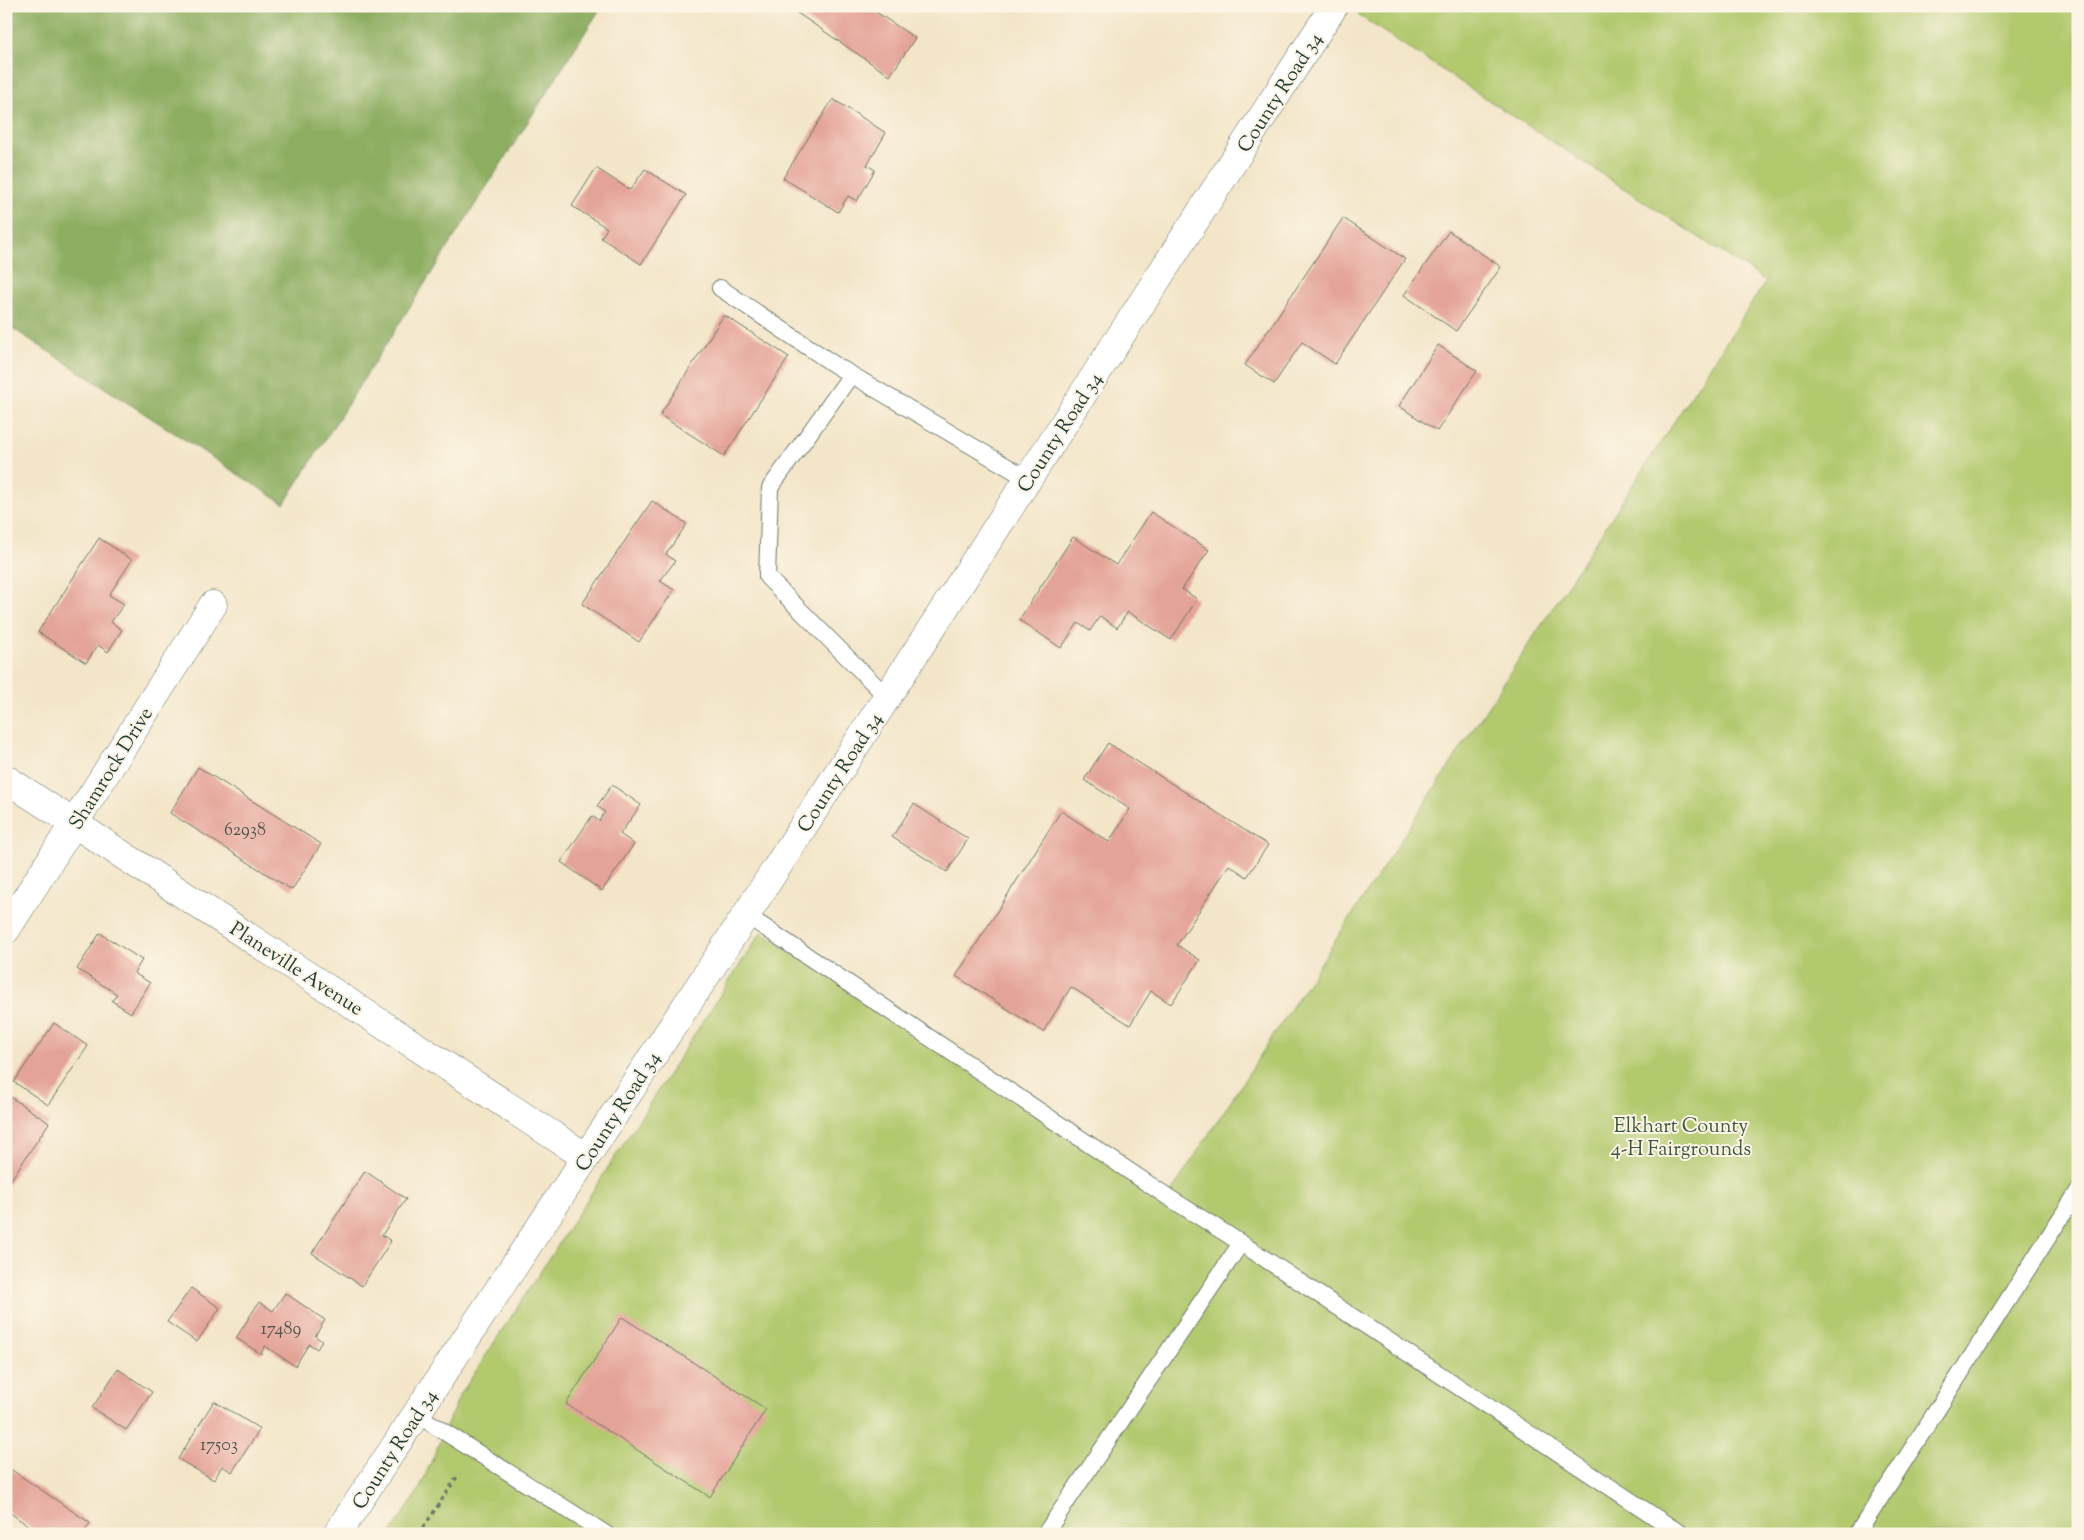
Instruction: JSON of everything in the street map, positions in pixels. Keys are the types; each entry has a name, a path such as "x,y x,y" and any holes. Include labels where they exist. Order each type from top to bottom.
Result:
{"street":[{"name":"County Road 34","path":"338,1534 746,915 1334,6"},
{"name":"Shamrock Drive","path":"6,930 213,605"},
{"name":"Planeville Avenue","path":"6,780 75,823 586,1157"}],"lane":[{"path":"720,288 851,375 1028,480"},
{"path":"851,375 770,488 767,576 887,697"},
{"path":"746,915 1168,1197 1242,1243 1681,1534"},
{"path":"1857,1534 2078,1191"},
{"path":"1045,1534 1242,1243"},
{"path":"416,1414 606,1534"}],"path":[{"path":"419,1534 474,1451"}],"green space":[{"path":"6,6 602,6 284,504 6,324"},
{"name":"Elkhart County 4-H Fairgrounds","path":"1363,6 2078,6 2078,1534 390,1534 419,1490 459,1397 761,932 1168,1197 1766,281 1358,15"}],"building":[{"path":"787,6 867,6 915,38 890,76"},
{"path":"833,99 886,133 867,165 875,170 857,201 848,196 838,212 783,178"},
{"path":"596,168 630,190 645,169 686,195 641,264 601,238 607,228 572,206"},
{"path":"1343,218 1405,259 1335,364 1302,342 1274,384 1245,365"},
{"path":"1449,231 1501,267 1456,331 1404,295"},
{"path":"724,315 789,357 724,456 660,415"},
{"path":"1438,345 1477,371 1437,431 1399,406"},
{"path":"652,501 687,524 666,554 675,561 660,581 674,590 639,642 582,604"},
{"path":"1151,512 1209,550 1182,589 1197,599 1171,640 1128,612 1117,628 1100,616 1090,631 1078,623 1061,648 1019,620 1073,537 1116,565"},
{"path":"99,538 132,560 109,595 124,604 111,622 122,630 108,652 98,645 86,663 38,632"},
{"path":"1108,743 1268,845 1247,877 1229,865 1177,945 1200,960 1171,1004 1151,991 1130,1025 1071,987 1043,1032 956,976 1061,811 1109,842 1130,809 1084,780"},
{"path":"198,767 321,844 292,890 170,813"},
{"path":"612,785 641,805 620,834 634,844 602,891 561,862 592,816 599,821 605,812 597,806"},
{"path":"914,804 968,839 947,872 892,837"},
{"path":"100,933 142,960 134,973 150,983 131,1013 112,1001 117,994 77,969"},
{"path":"54,1023 88,1046 48,1105 14,1082"},
{"path":"6,1094 49,1123 6,1187"},
{"path":"365,1171 406,1199 382,1235 391,1241 362,1286 312,1253"},
{"path":"191,1288 220,1308 197,1342 167,1322"},
{"path":"285,1293 325,1320 315,1336 322,1341 317,1349 309,1344 295,1366 265,1346 261,1354 236,1338 259,1302 273,1311"},
{"path":"622,1317 766,1409 710,1497 566,1404"},
{"path":"118,1369 152,1392 126,1430 92,1408"},
{"path":"214,1401 260,1429 232,1472 222,1466 214,1480 178,1459"},
{"path":"6,1466 90,1523 83,1534 40,1534 6,1510"}]}
